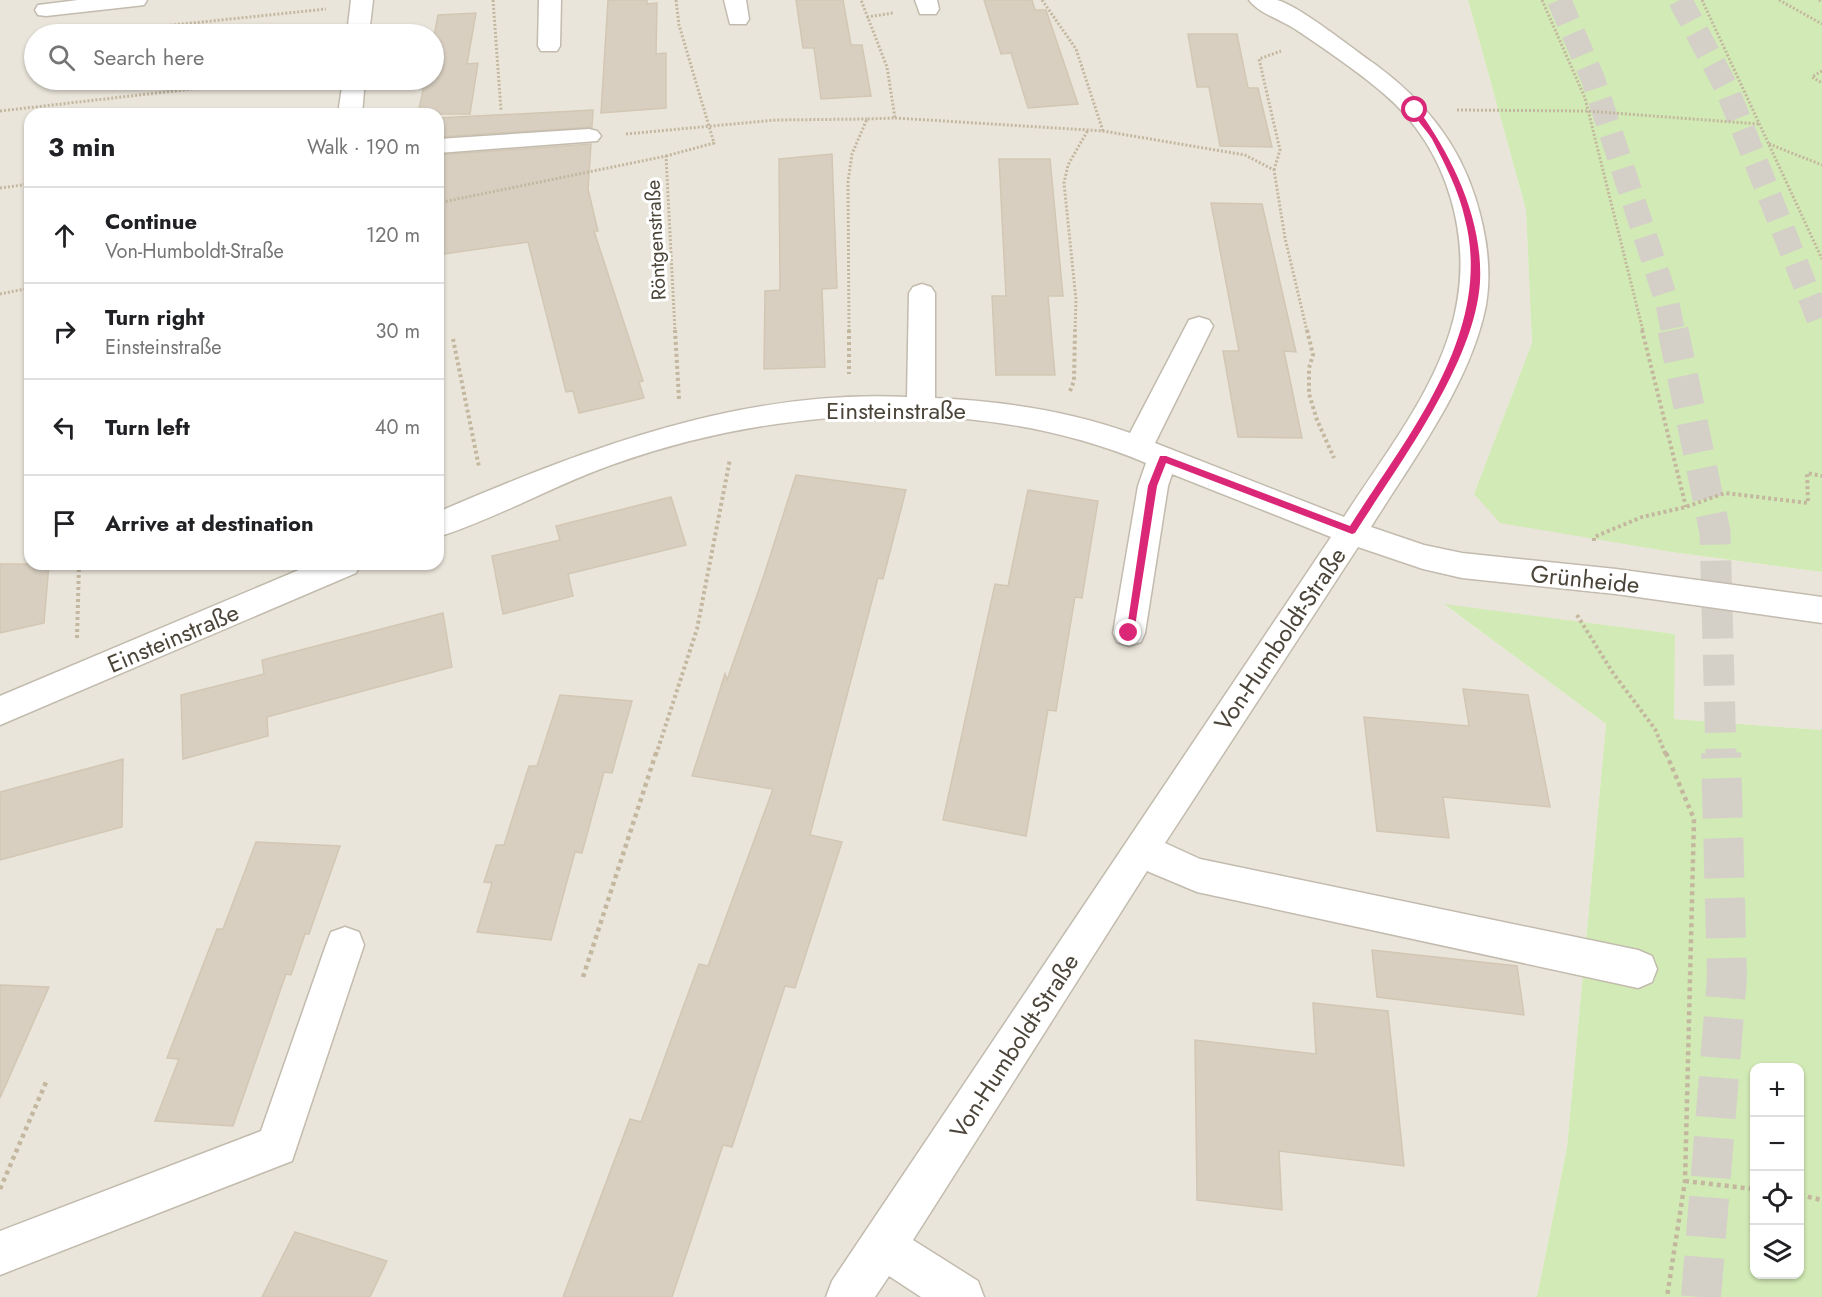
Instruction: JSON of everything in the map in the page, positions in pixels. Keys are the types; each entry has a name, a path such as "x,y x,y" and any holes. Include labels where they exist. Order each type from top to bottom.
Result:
{"street":[{"path":"46,10 136,0"},
{"path":"359,24 362,0"},
{"path":"549,46 550,0"},
{"name":"Von-Humboldt-Straße","path":"848,1297 1352,531 1437,394 1454,358 1470,312 1476,282 1470,220 1449,164 1415,110 1313,30 1260,0"},
{"path":"351,108 353,90"},
{"path":"444,146 589,136"},
{"path":"921,407 922,293"},
{"path":"1129,633 1153,486 1151,453 1199,327"},
{"name":"Einsteinstraße","path":"444,522 606,455 681,432 755,417 830,408 921,407 980,410 1081,428 1352,531"},
{"name":"Grünheide","path":"1352,531 1426,558 1502,570 1588,578 1822,610"},
{"name":"Einsteinstraße","path":"0,711 331,570"},
{"path":"1140,850 1197,875 1638,969"},
{"path":"0,1253 277,1146 345,945"},
{"path":"883,1247 962,1297"}],"path":[{"path":"493,0 502,112"},
{"path":"666,156 714,144 679,25 676,0"},
{"path":"861,0 887,67 896,118"},
{"path":"1042,0 1077,49 1103,131"},
{"path":"1542,0 1585,98 1686,507"},
{"path":"1702,0 1822,260"},
{"path":"1779,0 1822,24"},
{"path":"182,24 333,8"},
{"path":"1292,47 1259,59 1280,150 1274,170 1285,238 1313,355 1305,370 1313,411 1334,458"},
{"path":"1822,71 1812,77 1822,83"},
{"path":"26,108 183,90"},
{"path":"0,111 24,108"},
{"path":"1448,110 1587,111 1759,124"},
{"path":"589,136 709,128 776,120 896,118 1103,131 1245,155 1274,170"},
{"path":"849,384 848,182 852,154 867,119"},
{"path":"1066,401 1074,381 1076,300 1066,203 1061,188 1066,170 1088,130"},
{"path":"1768,144 1822,165"},
{"name":"Röntgenstraße","path":"444,202 666,156 679,400"},
{"path":"0,188 24,185"},
{"path":"0,294 24,289"},
{"path":"453,339 480,471"},
{"path":"583,977 697,629 731,455"},
{"path":"1593,548 1594,537 1642,517 1686,507 1725,493 1808,503 1807,473 1822,476"},
{"path":"77,645 79,570"},
{"path":"0,1188 47,1080"},
{"path":"1685,1181 1750,1188"},
{"path":"1804,1196 1822,1200"}],"shaded area":[{"path":"0,0 1468,0 1526,210 1532,343 1474,494 1586,536 1672,552 1822,572 1822,730 1673,719 1675,634 1445,605 1606,724 1567,1147 1537,1297 0,1297"}],"green space":[{"path":"1468,0 1822,0 1822,572 1672,552 1500,523 1474,494 1532,343 1526,210"},
{"path":"1444,604 1675,634 1674,719 1822,730 1822,1297 1537,1297 1567,1147 1606,724"}],"building":[{"path":"608,0 647,0 647,4 657,3 656,54 666,53 666,108 601,113"},
{"path":"796,0 843,0 851,45 862,45 871,96 821,99 814,48 803,48"},
{"path":"984,0 1032,0 1035,10 1046,10 1078,104 1028,108 1011,53 1001,54"},
{"path":"476,13 467,64 478,63 470,114 444,114 444,108 419,108 423,90 444,90 444,24 436,24 438,15"},
{"path":"1188,34 1237,34 1248,88 1258,88 1272,147 1220,146 1209,87 1197,87"},
{"path":"593,110 592,127 444,137 444,118"},
{"path":"591,144 588,189 598,231 594,231 643,381 639,382 644,398 579,413 573,391 566,392 528,242 444,254 444,155"},
{"path":"832,154 837,288 822,289 825,367 764,369 765,291 780,290 779,159"},
{"path":"999,159 1050,159 1063,296 1048,296 1055,375 996,375 992,296 1006,296"},
{"path":"1211,203 1262,204 1296,352 1284,351 1302,438 1238,437 1223,351 1239,351"},
{"path":"796,475 906,490 883,579 878,578 810,835 842,842 795,988 785,986 732,1147 723,1145 672,1297 563,1297 630,1119 641,1122 699,964 708,966 773,789 692,776 725,674 727,680 764,575"},
{"path":"1028,490 1098,501 1082,598 1075,597 1056,711 1048,710 1026,836 943,820 995,584 1008,586"},
{"path":"671,497 686,545 568,574 573,596 503,614 492,556 560,540 556,526"},
{"path":"0,564 24,564 24,570 48,570 44,623 0,633"},
{"path":"443,613 452,667 267,717 268,736 183,759 181,695 264,674 262,660"},
{"path":"1463,689 1528,695 1550,807 1443,797 1449,838 1377,831 1364,717 1469,726"},
{"path":"560,695 632,701 612,773 604,772 582,853 575,852 551,940 477,932 492,883 484,882 496,845 504,845 529,766 537,766"},
{"path":"123,759 122,827 0,860 0,792"},
{"path":"256,842 340,846 309,934 305,934 291,975 286,974 233,1126 155,1121 179,1059 167,1058 217,929 223,929"},
{"path":"1372,950 1517,966 1524,1015 1377,997"},
{"path":"0,985 49,987 0,1098"},
{"path":"1313,1003 1388,1011 1404,1166 1279,1151 1282,1210 1197,1200 1195,1040 1316,1054"},
{"path":"295,1232 387,1261 370,1297 262,1297"}],"tunnel":[{"path":"1559,0 1593,79 1667,302 1673,331"},
{"path":"1680,0 1727,89 1822,328"},
{"path":"1673,330 1715,532 1721,755"},
{"path":"1701,1297 1727,977 1721,753"}],"route":[{"path":"1129,633 1153,486 1163,458 1352,531 1437,394 1454,358 1470,312 1476,282 1474,251 1470,220 1461,191 1434,137 1415,110"}]}
